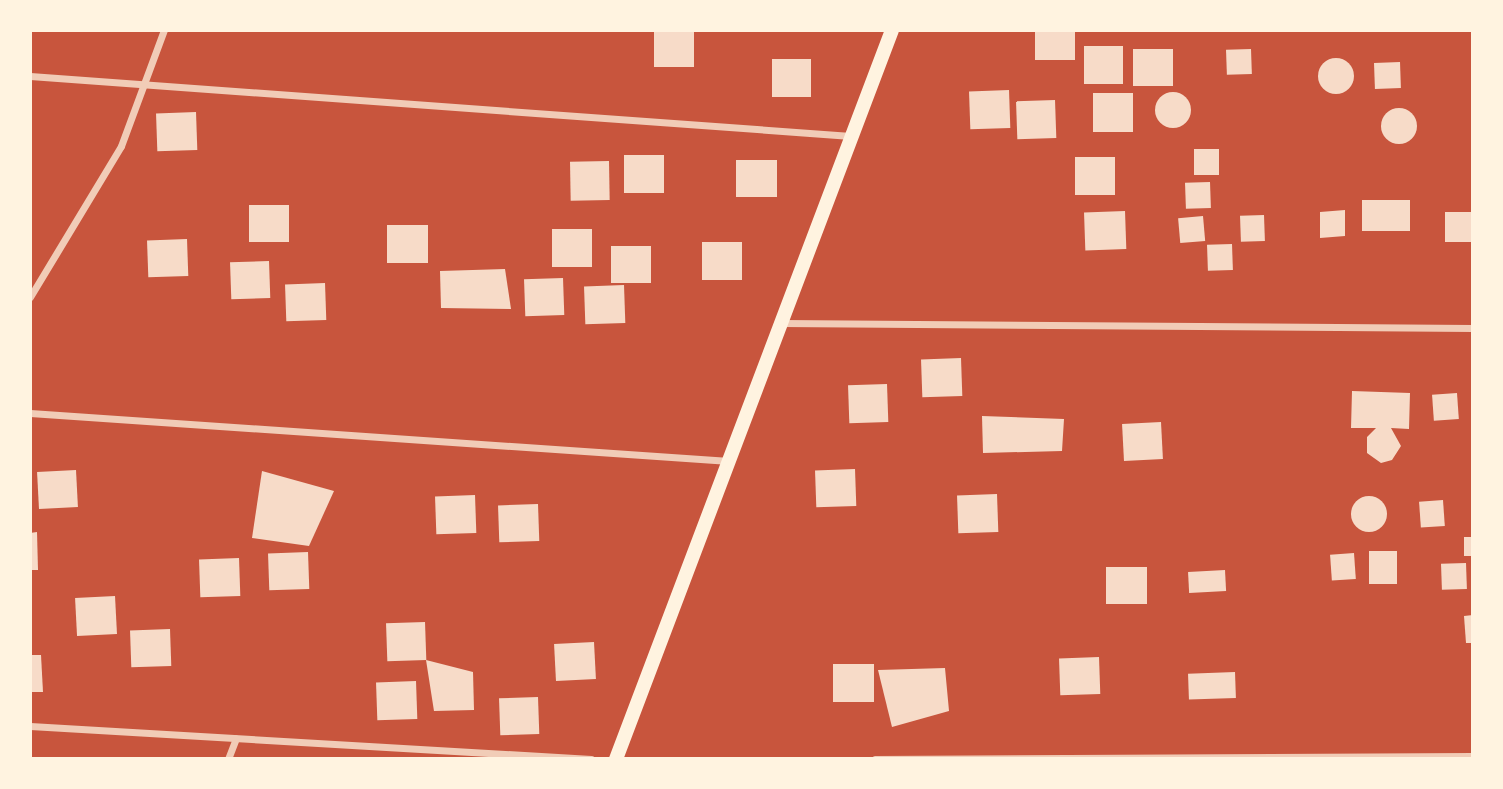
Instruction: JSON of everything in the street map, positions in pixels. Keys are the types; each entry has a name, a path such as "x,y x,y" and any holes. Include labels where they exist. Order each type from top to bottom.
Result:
{"main road":[{"path":"617,759 892,30"}],"street":[{"path":"30,298 121,146 164,30"},
{"path":"30,76 852,136"},
{"path":"782,323 1473,328"},
{"path":"30,413 729,461"},
{"path":"30,726 591,759"},
{"path":"228,759 236,738"},
{"path":"875,759 1473,756"}],"building":[{"path":"654,30 694,30 694,67 654,67"},
{"path":"1035,30 1075,30 1075,60 1035,60"},
{"path":"1084,46 1123,46 1123,84 1084,84"},
{"path":"1133,49 1173,49 1173,86 1133,86"},
{"path":"1251,49 1252,74 1227,75 1226,50"},
{"path":"1336,58 1349,63 1354,76 1349,89 1336,94 1323,89 1318,76 1323,63"},
{"path":"772,59 811,59 811,97 772,97"},
{"path":"1400,62 1401,88 1375,89 1374,63"},
{"path":"1009,90 1010,128 970,129 969,91"},
{"path":"1173,92 1186,97 1191,110 1186,123 1173,128 1160,123 1155,110 1160,97"},
{"path":"1093,93 1133,93 1133,132 1093,132"},
{"path":"1055,100 1056,138 1017,139 1016,101"},
{"path":"1399,108 1412,113 1417,126 1412,139 1399,144 1386,139 1381,126 1386,113"},
{"path":"196,112 197,150 157,151 156,113"},
{"path":"1194,149 1219,149 1219,175 1194,175"},
{"path":"624,155 664,155 664,193 624,193"},
{"path":"1075,157 1115,157 1115,195 1075,195"},
{"path":"736,160 777,160 777,197 736,197"},
{"path":"609,161 610,200 571,201 570,162"},
{"path":"1210,182 1211,208 1186,209 1185,183"},
{"path":"1362,200 1410,200 1410,231 1362,231"},
{"path":"249,205 289,205 289,242 249,242"},
{"path":"1345,210 1345,236 1320,238 1320,212"},
{"path":"1125,211 1126,249 1085,250 1084,212"},
{"path":"1445,212 1473,212 1473,242 1445,242"},
{"path":"1264,215 1265,241 1241,242 1240,216"},
{"path":"1203,216 1205,241 1180,243 1178,218"},
{"path":"387,225 428,225 428,263 387,263"},
{"path":"552,229 592,229 592,267 552,267"},
{"path":"187,239 188,276 148,277 147,240"},
{"path":"702,242 742,242 742,280 702,280"},
{"path":"1232,244 1233,270 1208,271 1207,245"},
{"path":"611,246 651,246 651,283 611,283"},
{"path":"269,261 270,298 231,299 230,262"},
{"path":"505,269 511,309 441,308 440,271"},
{"path":"563,278 564,315 525,316 524,279"},
{"path":"325,283 326,320 286,321 285,284"},
{"path":"624,285 625,323 585,324 584,286"},
{"path":"961,358 962,396 922,397 921,359"},
{"path":"887,384 888,422 849,423 848,385"},
{"path":"1352,391 1410,393 1409,429 1391,428 1401,446 1392,460 1381,463 1367,453 1367,437 1376,428 1351,428"},
{"path":"1457,393 1459,419 1434,421 1432,395"},
{"path":"982,416 1064,419 1062,451 983,453"},
{"path":"1161,422 1163,459 1124,461 1122,424"},
{"path":"855,469 856,506 816,507 815,470"},
{"path":"76,470 78,507 39,509 37,472"},
{"path":"262,471 334,491 309,546 252,538"},
{"path":"997,494 998,532 958,533 957,495"},
{"path":"475,495 476,533 436,534 435,496"},
{"path":"1369,496 1382,501 1387,514 1382,527 1369,532 1356,527 1351,514 1356,501"},
{"path":"1443,500 1445,526 1421,528 1419,502"},
{"path":"538,504 539,541 499,542 498,505"},
{"path":"37,532 38,570 30,570 30,533"},
{"path":"1464,537 1473,537 1473,556 1464,556"},
{"path":"1369,551 1397,551 1397,584 1369,584"},
{"path":"308,552 309,589 269,590 268,553"},
{"path":"1354,553 1356,579 1332,581 1330,555"},
{"path":"239,558 240,596 200,597 199,559"},
{"path":"1466,563 1467,589 1442,590 1441,564"},
{"path":"1106,567 1147,567 1147,604 1106,604"},
{"path":"1225,570 1226,591 1189,593 1188,572"},
{"path":"115,596 117,634 77,636 75,598"},
{"path":"1473,615 1473,643 1466,643 1464,616"},
{"path":"425,622 426,660 387,661 386,623"},
{"path":"170,629 171,666 131,667 130,630"},
{"path":"594,642 596,679 556,681 554,644"},
{"path":"30,655 41,655 43,692 30,692"},
{"path":"1099,657 1100,694 1060,695 1059,658"},
{"path":"426,660 473,672 474,710 434,711"},
{"path":"833,664 874,664 874,702 833,702"},
{"path":"945,668 949,711 892,727 878,670"},
{"path":"1235,672 1236,698 1189,700 1188,674"},
{"path":"416,681 417,719 377,720 376,682"},
{"path":"538,697 539,734 500,735 499,698"}]}
